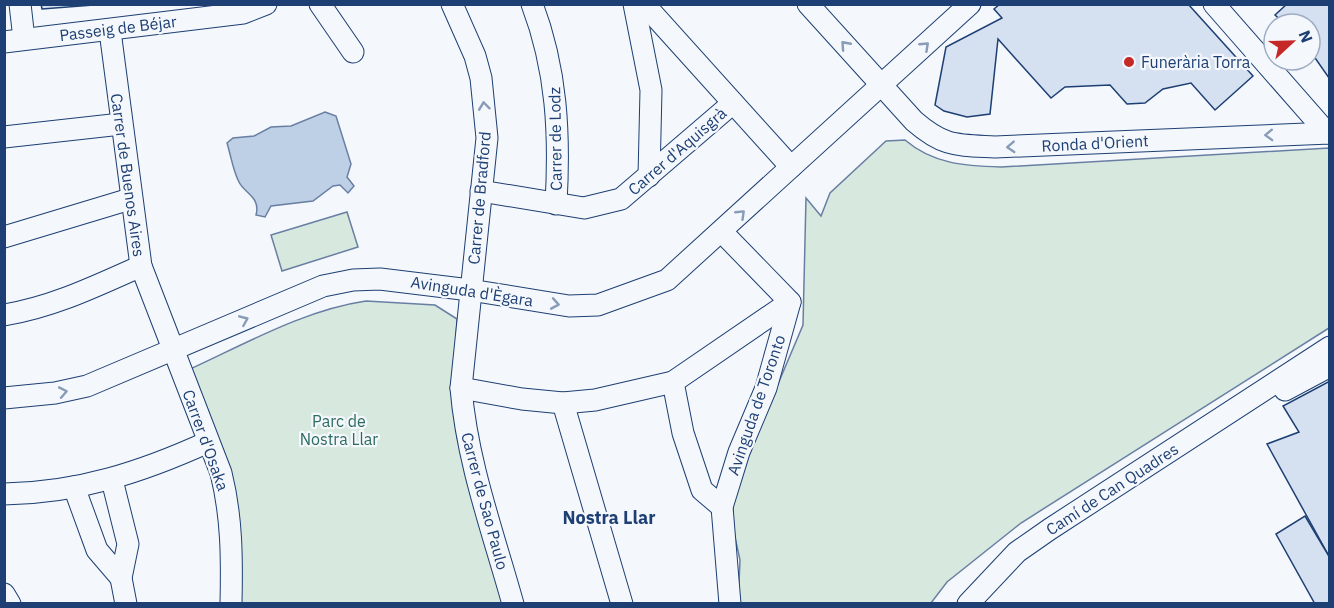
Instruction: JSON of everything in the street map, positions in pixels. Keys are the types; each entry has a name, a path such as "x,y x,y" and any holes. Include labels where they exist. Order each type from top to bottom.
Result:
{"street":[{"path":"14,40 20,4"},
{"name":"Passeig de Béjar","path":"14,40 110,31 191,12 243,13 266,4"},
{"path":"320,4 353,52"},
{"name":"Carrer de Bradford","path":"452,4 469,40 481,78 487,138 470,290"},
{"name":"Carrer de Lodz","path":"532,4 553,75 558,138 556,204"},
{"path":"634,4 651,90 650,176"},
{"path":"644,4 791,167"},
{"name":"Ronda d'Orient","path":"808,4 882,86 932,136 954,145 995,147 1328,133"},
{"name":"Avinguda d'Ègara","path":"4,398 55,393 87,386 323,286 353,280 380,279 470,290 569,306 598,305 667,280 970,4"},
{"path":"1214,4 1328,133"},
{"name":"Carrer de Buenos Aires","path":"110,31 120,124 141,266 172,351"},
{"name":"Carrer d'Aquisgrà","path":"481,191 584,208 621,199 733,103"},
{"path":"4,137 120,124"},
{"path":"4,237 130,199"},
{"path":"461,388 522,399 563,403 595,400 673,381 790,302 722,232"},
{"path":"4,315 24,312 76,295 141,266"},
{"name":"Carrer de Sao Paulo","path":"470,290 461,388 468,446 513,603"},
{"name":"Avinguda de Toronto","path":"730,603 722,507 739,452 766,388 790,302"},
{"name":"Camí de Can Quadres","path":"968,603 1017,552 1329,347"},
{"name":"Carrer d'Osaka","path":"172,351 221,473 228,500 231,526 231,603"},
{"name":"Camí de Can Quadres","path":"1268,388 1283,391 1329,366"},
{"path":"673,381 683,433 702,489 722,507"},
{"path":"563,403 622,603"},
{"path":"4,494 74,488 112,480 140,471 208,442"},
{"path":"112,480 128,544 121,578 126,603"},
{"path":"74,488 97,550 121,578"},
{"path":"4,594 10,603"}],"green space":[{"path":"905,140 938,159 975,166 1001,167 1329,148 1329,328 1021,523 947,582 931,603 738,604 740,560 733,528 733,504 747,457 803,325 806,198 821,216 830,193 886,141"},
{"path":"347,212 358,247 282,271 271,235"},
{"name":"Parc de Nostra Llar","path":"366,301 435,305 457,319 453,393 457,437 505,603 239,603 188,370 297,320 343,305"}],"water":[{"path":"325,112 336,116 351,164 347,177 354,186 348,193 340,185 333,186 313,201 271,206 265,217 256,215 256,204 237,178 227,143 233,138 254,136 271,127 291,126"}],"building":[{"path":"41,4 107,4 42,9"},
{"name":"Funerària Torra","path":"1000,4 1188,4 1253,76 1215,110 1191,83 1163,89 1145,103 1127,104 1110,85 1065,87 1051,98 998,39 990,114 967,117 944,111 935,105 946,47 1002,18 994,9"},
{"path":"1287,4 1330,4 1329,78 1322,68 1322,12 1278,12"},
{"path":"1330,381 1330,558 1267,444 1299,432 1283,406"},
{"path":"1305,516 1330,558 1330,604 1315,604 1276,534"}],"place":[{"name":"Funerària Torra","path":"1129,62"}],"district":[{"name":"Nostra Llar","path":"609,517"}]}
